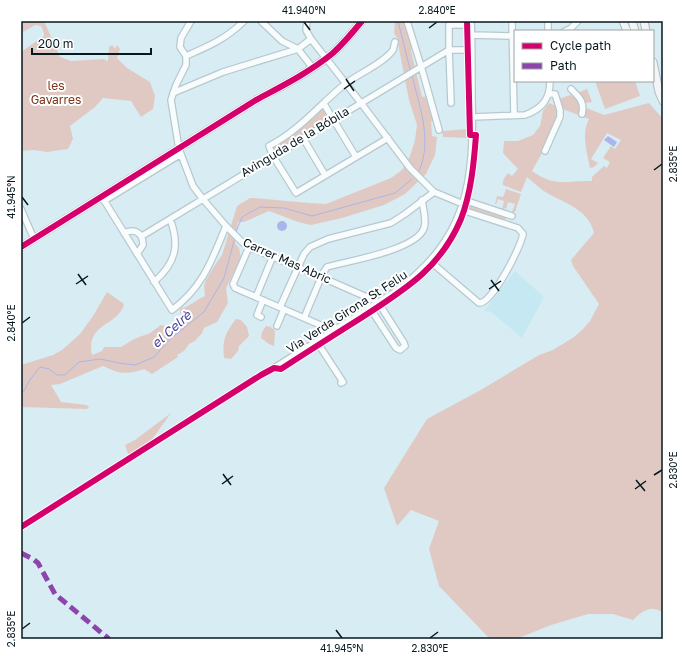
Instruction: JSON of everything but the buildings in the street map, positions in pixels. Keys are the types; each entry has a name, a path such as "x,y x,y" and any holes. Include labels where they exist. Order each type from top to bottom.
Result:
{"main road":[{"path":"21,247 103,199 180,151 256,100 287,84 332,53 350,36 362,21"},
{"path":"654,67 659,92 663,101"},
{"path":"652,82 663,108"}],"street":[{"path":"173,92 186,65 186,56 180,47 181,38 191,21"},
{"path":"186,56 220,41 244,21"},
{"path":"261,21 282,41 298,49 312,67"},
{"path":"307,21 306,30 311,40 410,168 434,192 518,228 523,234 512,259 492,293 484,302 479,304 430,262"},
{"path":"407,21 439,130"},
{"path":"512,21 514,36 514,114"},
{"path":"567,30 578,21"},
{"path":"274,368 411,281 430,262 448,237 463,205 470,176 473,117 471,23 447,23 450,50 451,103"},
{"path":"471,35 514,36"},
{"path":"173,92 223,72 298,49 311,40"},
{"path":"388,138 296,193 273,156 269,146 295,130 346,84 384,58 393,50 394,42"},
{"path":"450,50 471,50"},
{"name":"Avinguda de la Bóbila","path":"142,236 202,198 450,50"},
{"path":"473,117 514,114 525,115 532,112 545,102 549,94 550,82"},
{"path":"571,89 582,100 582,114"},
{"name":"Carrer Mas Abric","path":"173,92 171,100 180,151 194,186 202,198 226,226 242,242 249,246 378,302"},
{"path":"545,151 560,117 560,110 555,94 549,94"},
{"path":"324,104 356,157"},
{"path":"303,138 326,175"},
{"path":"277,326 282,308 298,267 304,254 310,247 328,239 391,222 405,214 434,192"},
{"path":"103,199 172,310 185,300 198,284 212,260 226,226"},
{"path":"304,318 321,277 327,267 390,251 415,239 424,228 425,220 422,200"},
{"path":"463,205 512,216"},
{"path":"21,209 34,239"},
{"path":"154,282 168,268 173,258 176,240 170,219"},
{"path":"124,233 129,230 139,232 142,236 143,245 137,254"},
{"path":"249,246 233,284 235,288 334,331"},
{"path":"256,297 273,256"},
{"path":"363,295 366,300 364,311"},
{"path":"261,317 258,316 263,300"},
{"path":"370,308 396,348 400,350 405,346 404,343 378,302"},
{"path":"317,342 343,382 341,383"}],"shaded area":[{"path":"515,271 544,297 522,338 491,312 484,311"}],"green space":[{"name":"les Gavarres","path":"21,21 44,21 60,57 71,61 103,59 108,61 109,47 112,45 115,49 117,45 120,49 117,58 127,68 150,82 155,96 153,109 141,117 131,101 103,98 95,107 70,126 73,139 68,149 47,152 34,150 21,151 21,52 44,36 44,33 41,26 35,25 21,32 21,27 23,25 21,24"},
{"path":"395,21 405,21 413,42 411,51 422,97 428,96 434,121 431,121 432,136 437,137 435,155 426,174 405,194 384,205 342,218 311,225 298,222 269,211 244,222 238,222 235,243 239,248 241,258 226,288 228,303 217,322 204,328 202,333 195,341 189,344 184,351 177,355 178,357 152,374 144,369 123,373 103,366 60,384 51,385 61,402 87,405 89,408 86,409 21,407 21,365 53,355 62,350 80,334 93,316 107,292 124,304 116,317 98,331 93,337 91,345 92,355 102,351 104,347 121,347 134,339 150,333 161,325 177,330 184,324 187,319 180,313 180,309 205,296 204,286 206,280 222,255 237,206 250,198 326,204 391,178 402,170 410,156 415,140 417,125 409,100 397,38 394,33"},
{"path":"595,82 635,82 640,96 605,109"},
{"path":"587,89 592,102 586,103 577,93"},
{"path":"570,95 576,97 584,107 604,115 649,103 663,119 663,613 659,610 651,609 644,611 633,620 613,614 588,614 551,625 516,639 490,639 439,586 429,549 439,521 411,510 397,526 384,488 427,419 479,391 539,355 553,350 574,337 590,321 599,304 573,266 571,260 594,233 587,218 575,208 544,191 527,177 521,192 503,185 503,180 508,173 512,176 518,169 503,153 504,141 518,141 533,135 540,126 543,111 549,103 558,105 557,100","holes":["560,108 589,119 585,131 585,137 590,168 594,167 598,163 591,159 607,133 621,140 615,149 611,146 603,158 610,162 607,168 604,166 592,177 592,181 561,182 548,180 532,171 542,153 545,151"]},
{"path":"322,107 330,119 274,153 272,147 296,131"},
{"path":"468,129 468,138 443,137 442,131"},
{"path":"506,189 521,194 515,212 512,212 515,204 508,202 506,209 504,208 502,210 504,201 498,199 495,204 497,196 503,197"},
{"path":"468,203 507,215 505,221 466,209"},
{"path":"236,319 241,320 247,327 249,336 239,346 238,351 231,359 224,358 223,347 225,337"},
{"path":"266,326 271,327 275,331 274,346 261,338 262,332"},
{"path":"171,413 148,445 129,457 125,445 135,440"}],"water":[{"path":"608,136 617,142 614,147 604,140"},
{"path":"282,221 287,226 282,231 277,226"}],"waterway":[{"name":"el Celrè","path":"398,21 410,69"},
{"name":"el Celrè","path":"412,75 425,135 425,147 419,171"},
{"name":"el Celrè","path":"236,232 242,217 260,207 284,208 312,216 395,193 412,179"},
{"name":"el Celrè","path":"21,391 24,391 29,381 40,367 49,369 57,375 65,375 79,362 100,359 135,365 154,357 169,340 204,312 224,278 234,241"}],"marked path":[{"path":"21,553 38,563 55,594 109,639"}],"cycle path":[{"path":"21,247 256,100 315,66 333,53 362,21"},
{"name":"Via Verda Girona St Feliu","path":"21,527 261,375 274,368 281,369 392,298 419,277 443,252 461,219 472,178 476,135 470,135 467,21"}]}
